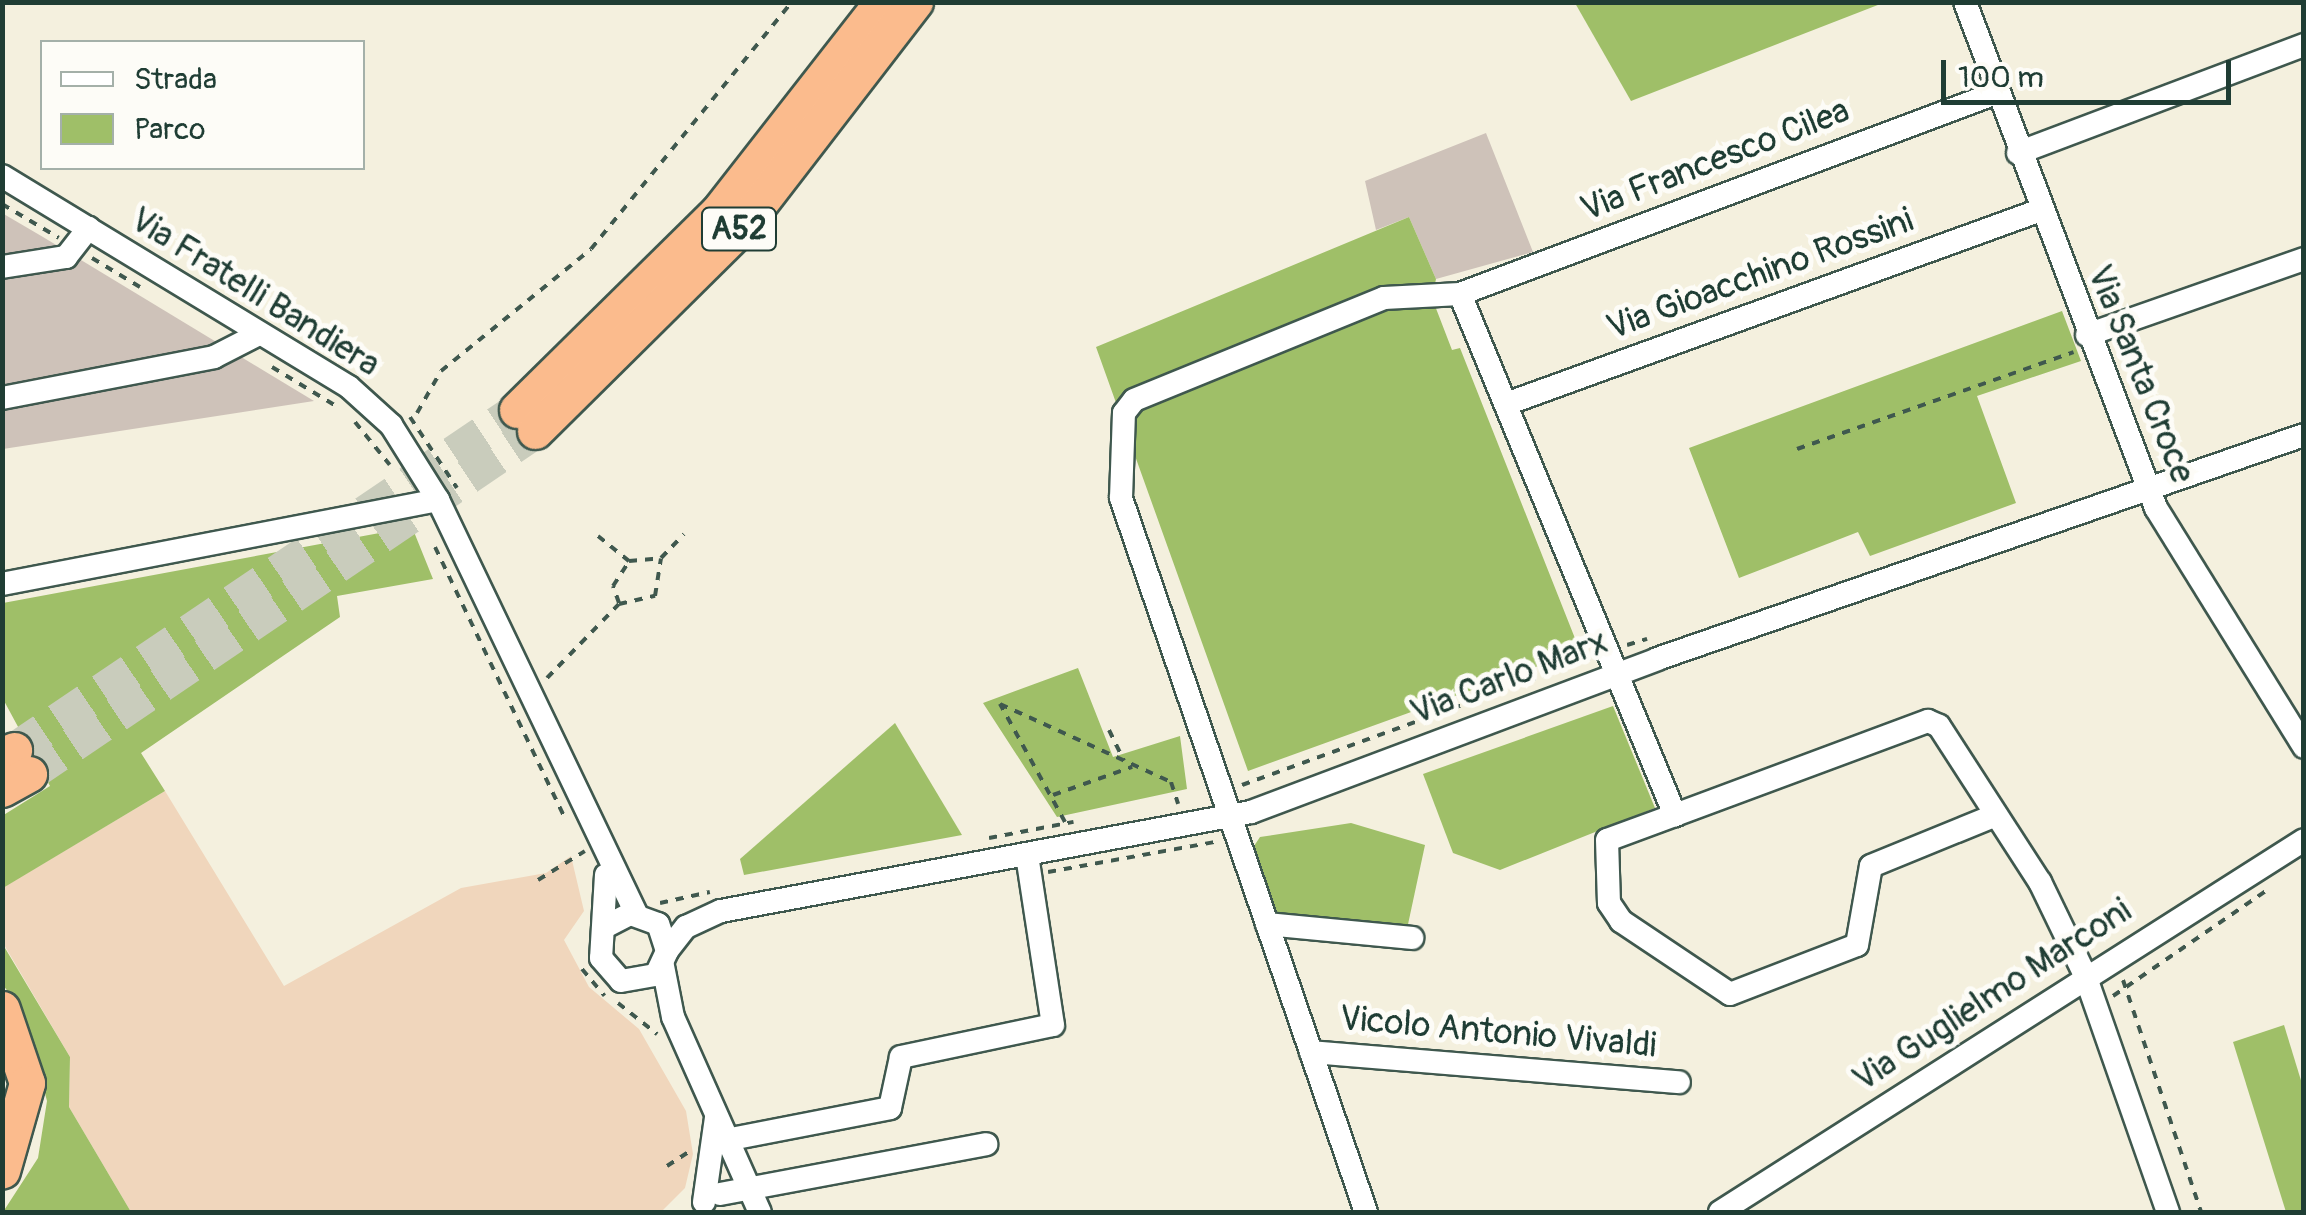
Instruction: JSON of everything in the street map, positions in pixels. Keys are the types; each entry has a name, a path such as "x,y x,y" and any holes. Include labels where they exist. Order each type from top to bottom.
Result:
{"highway":[{"name":"A52","path":"882,2 708,224 526,421 722,248 915,2"},
{"path":"2,1009 27,1083 2,1171"}],"street":[{"name":"Via Santa Croce","path":"1965,2 2038,210 2148,489 2304,747"},
{"path":"2018,153 2304,45"},
{"name":"Via Francesco Cilea","path":"1230,818 1121,498 1124,413 1134,400 1384,298 1460,294 1996,92"},
{"name":"Via Fratelli Bandiera","path":"2,176 82,238 391,425 593,857 608,925 600,958 621,981"},
{"name":"Via Gioacchino Rossini","path":"1506,404 2038,210"},
{"path":"2,267 82,238"},
{"path":"2090,340 2304,260"},
{"path":"1460,294 1675,815"},
{"path":"2,398 250,341"},
{"name":"Via Carlo Marx","path":"644,911 722,911 1230,818 1617,674 2304,435"},
{"path":"2,584 428,502"},
{"path":"1996,816 1871,866 1857,946 1730,994 1621,921 1609,903 1607,840 1928,721 1996,816 2085,974 2168,1212"},
{"path":"1230,818 1366,1212"},
{"name":"Via Guglielmo Marconi","path":"1720,1212 2085,974 2262,862 2304,840"},
{"path":"731,1139 890,1108 901,1057 1053,1025 1027,856"},
{"name":"Via Fratelli Bandiera","path":"593,857 644,911 665,958 673,1017 731,1139 760,1212"},
{"path":"608,925 644,911"},
{"name":"Via Carlo Marx","path":"665,958 686,927 722,911"},
{"path":"1266,924 1412,938"},
{"path":"621,981 645,981 665,958"},
{"path":"621,981 673,1017"},
{"name":"Vicolo Antonio Vivaldi","path":"1311,1052 1679,1082"},
{"path":"707,1203 715,1110"},
{"path":"707,1203 750,1187 986,1144"},
{"path":"707,1203 742,1196 760,1212"}],"path":[{"path":"416,414 441,371 591,249 792,2"},
{"path":"2,204 82,238 158,298"},
{"path":"1797,449 2090,340"},
{"path":"250,341 343,410 428,502 593,857 538,880"},
{"path":"655,596 661,558 684,534"},
{"path":"598,536 629,561 661,558"},
{"path":"619,604 614,586 629,561"},
{"path":"655,596 661,602"},
{"path":"544,681 619,604 655,596"},
{"path":"1066,823 1000,704 1132,768 1171,782 1180,810"},
{"path":"1108,730 1124,761"},
{"path":"1053,794 1132,768"},
{"path":"2096,1007 2268,890 2262,862"},
{"path":"644,911 719,890 722,911"},
{"path":"2112,958 2126,986 2200,1212"},
{"path":"667,1166 696,1143"}],"shaded area":[{"path":"1486,133 1533,252 1436,279 1409,217 1376,230 1365,181"},
{"path":"2,213 43,237 314,401 3,449"},
{"path":"165,791 284,986 461,888 546,873 571,856 584,911 564,940 589,987 639,1029 686,1111 693,1154 685,1188 661,1212 131,1212 69,1107 70,1057 3,943 2,888"}],"green space":[{"path":"1575,3 1883,3 1631,101"},
{"path":"1409,217 1436,279 1432,298 1452,350 1460,348 1580,651 1248,771 1096,347"},
{"path":"2062,311 2081,361 1977,396 2016,503 1870,556 1858,532 1739,578 1689,448"},
{"path":"412,527 433,579 337,596 340,617 141,753 165,791 3,888 2,816 50,786 3,699 3,603"},
{"path":"1078,668 1113,757 1180,736 1187,789 1057,817 983,703"},
{"path":"1613,706 1655,808 1500,870 1453,853 1423,774"},
{"path":"895,723 962,835 744,875 740,859"},
{"path":"1351,823 1425,845 1407,929 1275,914 1252,849 1260,837"},
{"path":"2,943 70,1057 69,1107 131,1212 3,1212 38,1158 47,1101 24,1013 3,985"},
{"path":"2284,1025 2303,1087 2303,1212 2286,1212 2233,1042"}],"tunnel":[{"path":"14,750 517,410"},
{"path":"29,774 535,431"}]}
